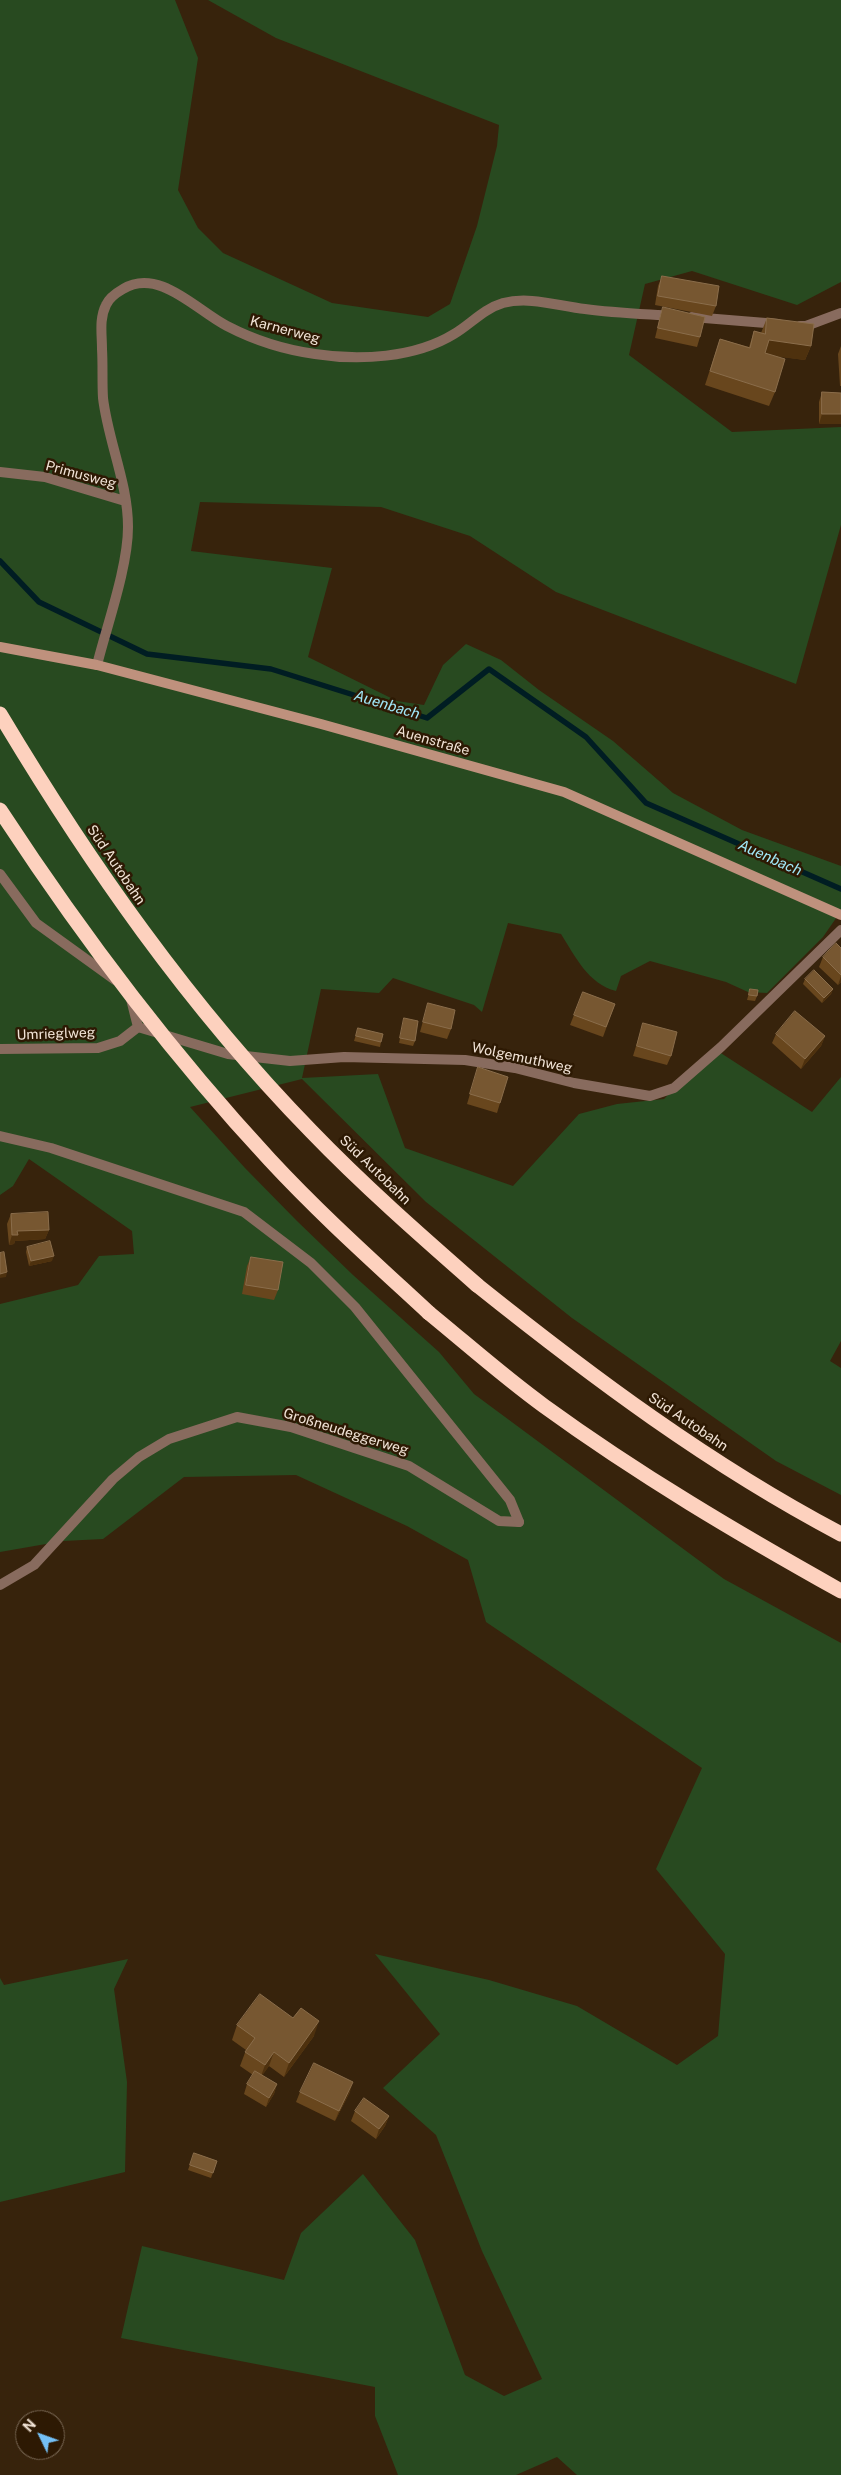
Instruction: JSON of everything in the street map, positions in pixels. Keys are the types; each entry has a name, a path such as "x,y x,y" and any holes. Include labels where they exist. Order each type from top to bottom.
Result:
{"highway":[{"name":"Süd Autobahn","path":"0,714 125,908 187,989 240,1054 310,1130 369,1189 476,1285 572,1362 678,1436 786,1505 841,1534"},
{"path":"0,810 83,932 145,1015 208,1090 271,1161 330,1220 429,1312 543,1406 634,1469 729,1529 841,1591"}],"street":[{"name":"Karnerweg","path":"97,666 127,548 128,526 125,501 104,398 101,318 106,304 111,298 130,284 145,282 163,286 225,326 256,339 315,354 361,357 393,354 422,348 453,335 483,311 503,303 527,300 586,309 806,326 841,313"},
{"name":"Primusweg","path":"0,472 45,477 125,501"},
{"name":"Auenstraße","path":"0,647 97,666 321,724 564,792 841,915"},
{"path":"0,874 36,923 117,981 132,1001 138,1027"},
{"name":"Wolgemuthweg","path":"138,1027 228,1054 290,1062 344,1057 465,1060 515,1068 574,1083 650,1096 674,1088 721,1047 841,930"},
{"name":"Umrieglweg","path":"0,1049 98,1048 120,1041 138,1027"},
{"name":"Großneudeggerweg","path":"0,1136 51,1148 244,1212 311,1262 355,1307 510,1500 519,1522 499,1521 409,1466 291,1427 238,1417 169,1439 139,1457 113,1479 34,1565 0,1585"}],"green space":[{"path":"0,0 175,0 198,58 178,190 198,228 223,253 332,303 428,317 450,304 477,226 497,146 499,125 276,38 208,0 841,0 841,282 797,305 692,271 645,284 629,355 732,432 841,427 841,525 796,684 556,592 470,536 381,507 200,502 191,551 332,568 308,657 397,701 424,705 443,665 466,644 501,660 539,690 613,741 673,793 742,830 841,866 841,911 823,937 767,993 748,992 726,982 650,961 621,976 616,991 606,987 590,976 577,960 561,934 508,923 482,1012 474,1005 393,978 379,993 321,989 302,1078 378,1074 405,1148 513,1186 579,1114 617,1104 664,1099 713,1048 812,1112 841,1077 841,1341 830,1361 841,1368 841,1495 776,1461 572,1318 426,1202 302,1079 190,1107 245,1168 297,1221 353,1275 439,1352 474,1394 724,1579 841,1643 841,2475 577,2475 557,2457 516,2475 398,2475 375,2416 375,2387 121,2338 142,2246 284,2280 301,2233 363,2174 415,2240 465,2375 504,2396 542,2379 482,2251 436,2135 383,2088 440,2034 375,1954 489,1980 577,2006 677,2065 718,2036 725,1954 656,1869 702,1768 486,1622 468,1560 407,1526 296,1475 184,1477 103,1539 63,1541 0,1552 0,1304 78,1285 99,1256 134,1254 132,1231 29,1159 13,1186 0,1195"},
{"path":"128,1959 114,1989 127,2082 125,2172 0,2202 0,1978 4,1985"}],"building":[{"path":"662,276 719,286 716,306 658,296"},
{"path":"663,307 705,317 700,337 658,328"},
{"path":"767,318 814,324 811,346 769,340 765,353 785,359 775,392 710,371 720,339 750,348 754,331 765,334"},
{"path":"822,392 841,393 841,414 822,414"},
{"path":"836,943 841,948 841,975 823,957"},
{"path":"814,970 833,989 824,998 805,979"},
{"path":"750,989 758,990 757,996 749,995"},
{"path":"583,992 615,1004 606,1027 574,1015"},
{"path":"428,1003 455,1010 451,1029 423,1022"},
{"path":"795,1011 825,1036 805,1059 776,1034"},
{"path":"404,1018 418,1021 415,1041 400,1038"},
{"path":"643,1023 677,1032 671,1056 637,1046"},
{"path":"358,1028 383,1034 381,1042 356,1036"},
{"path":"478,1067 508,1077 500,1103 470,1094"},
{"path":"48,1212 49,1230 17,1231 18,1235 12,1235 11,1214"},
{"path":"50,1241 54,1256 31,1261 27,1247"},
{"path":"4,1252 7,1272 0,1274 0,1253"},
{"path":"251,1257 283,1262 278,1290 246,1285"},
{"path":"260,1994 293,2018 301,2008 319,2021 289,2063 274,2052 265,2065 245,2052 255,2038 237,2025"},
{"path":"314,2063 353,2082 339,2111 300,2092"},
{"path":"255,2071 277,2084 269,2098 247,2084"},
{"path":"364,2098 389,2116 379,2129 355,2111"},
{"path":"194,2153 217,2161 213,2173 190,2165"}],"waterway":[{"name":"Auenbach","path":"0,561 39,602 147,654 271,669 427,718 489,669 586,737 646,803 841,889"}]}
